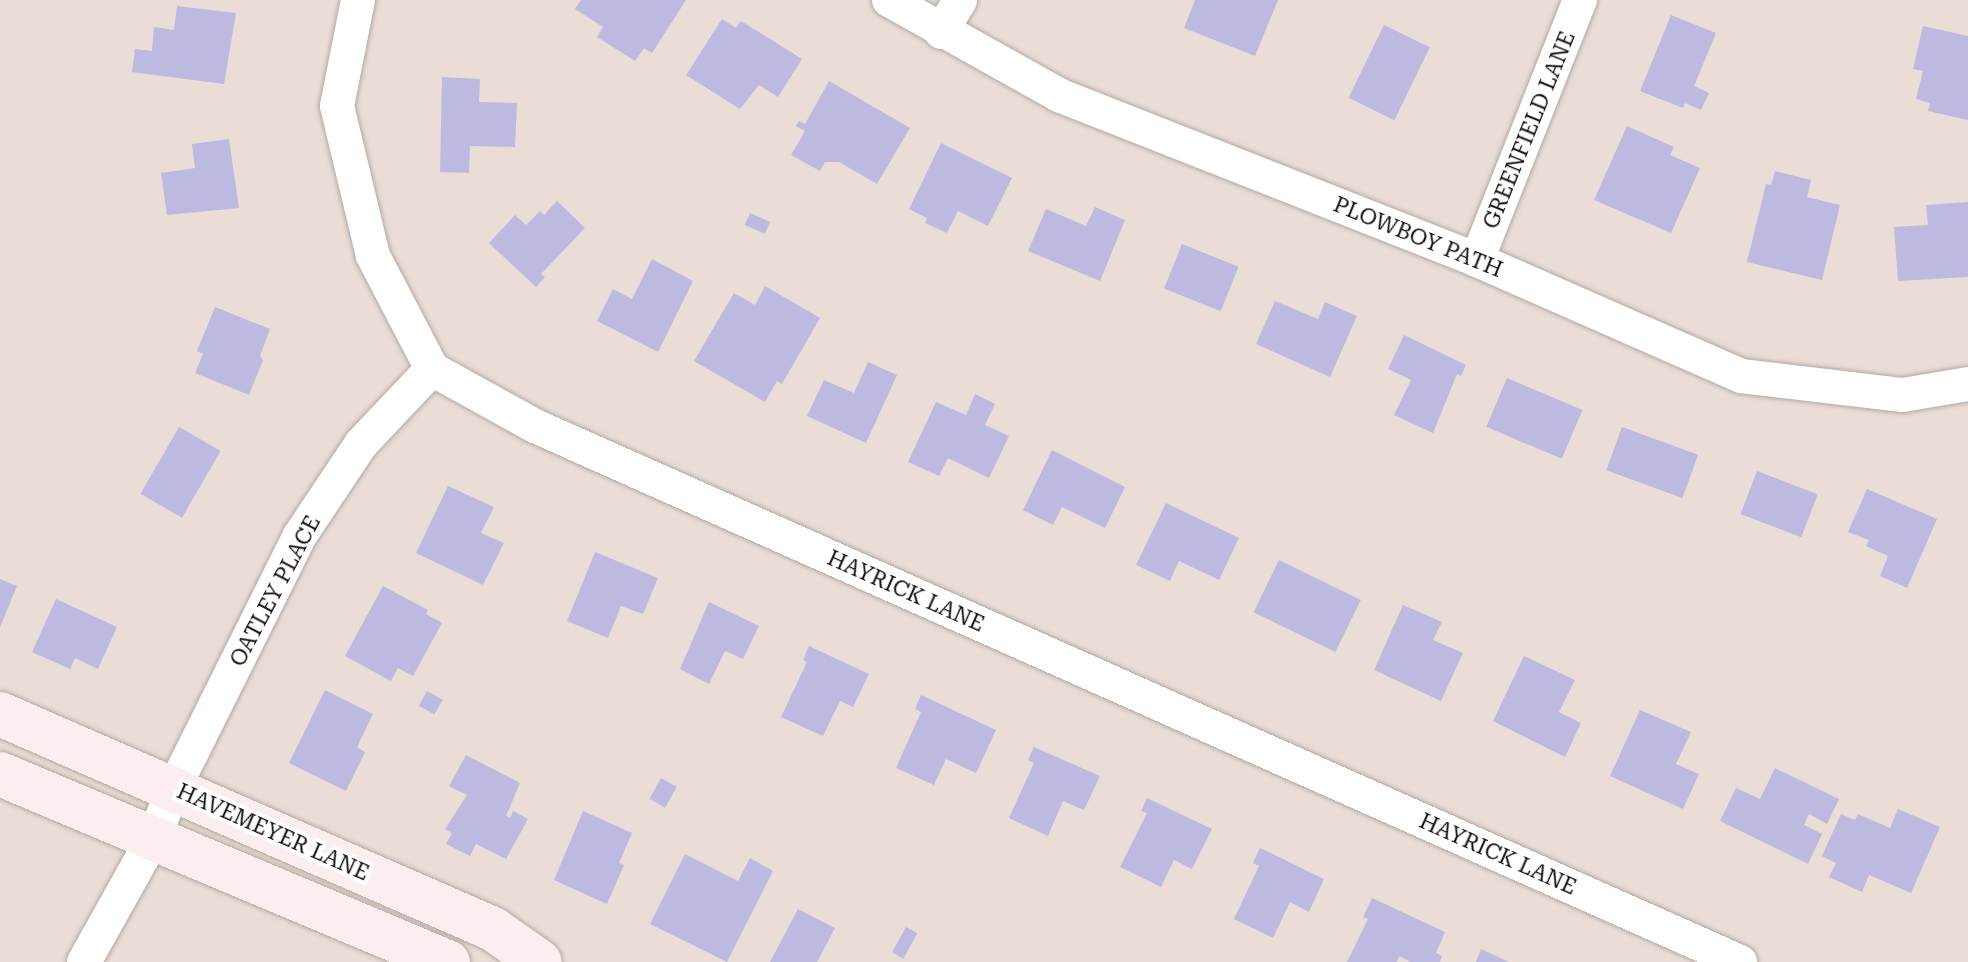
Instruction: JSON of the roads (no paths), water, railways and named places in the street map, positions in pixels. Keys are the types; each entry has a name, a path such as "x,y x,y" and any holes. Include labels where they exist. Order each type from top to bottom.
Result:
{"street":[{"path":"358,0 337,106 373,256 432,369"},
{"name":"PLOWBOY PATH","path":"889,0 941,32 1061,96 1477,260 1741,376 1903,395 1968,384"},
{"path":"941,32 960,0"},
{"name":"GREENFIELD LANE","path":"1477,260 1580,0"},
{"name":"OATLEY PLACE","path":"84,962 154,837 174,788 299,537 361,444 432,369"},
{"name":"HAYRICK LANE","path":"432,369 535,426 1740,962"},
{"name":"HAVEMEYER LANE","path":"0,714 493,929 540,962"},
{"path":"0,774 448,962"}]}
